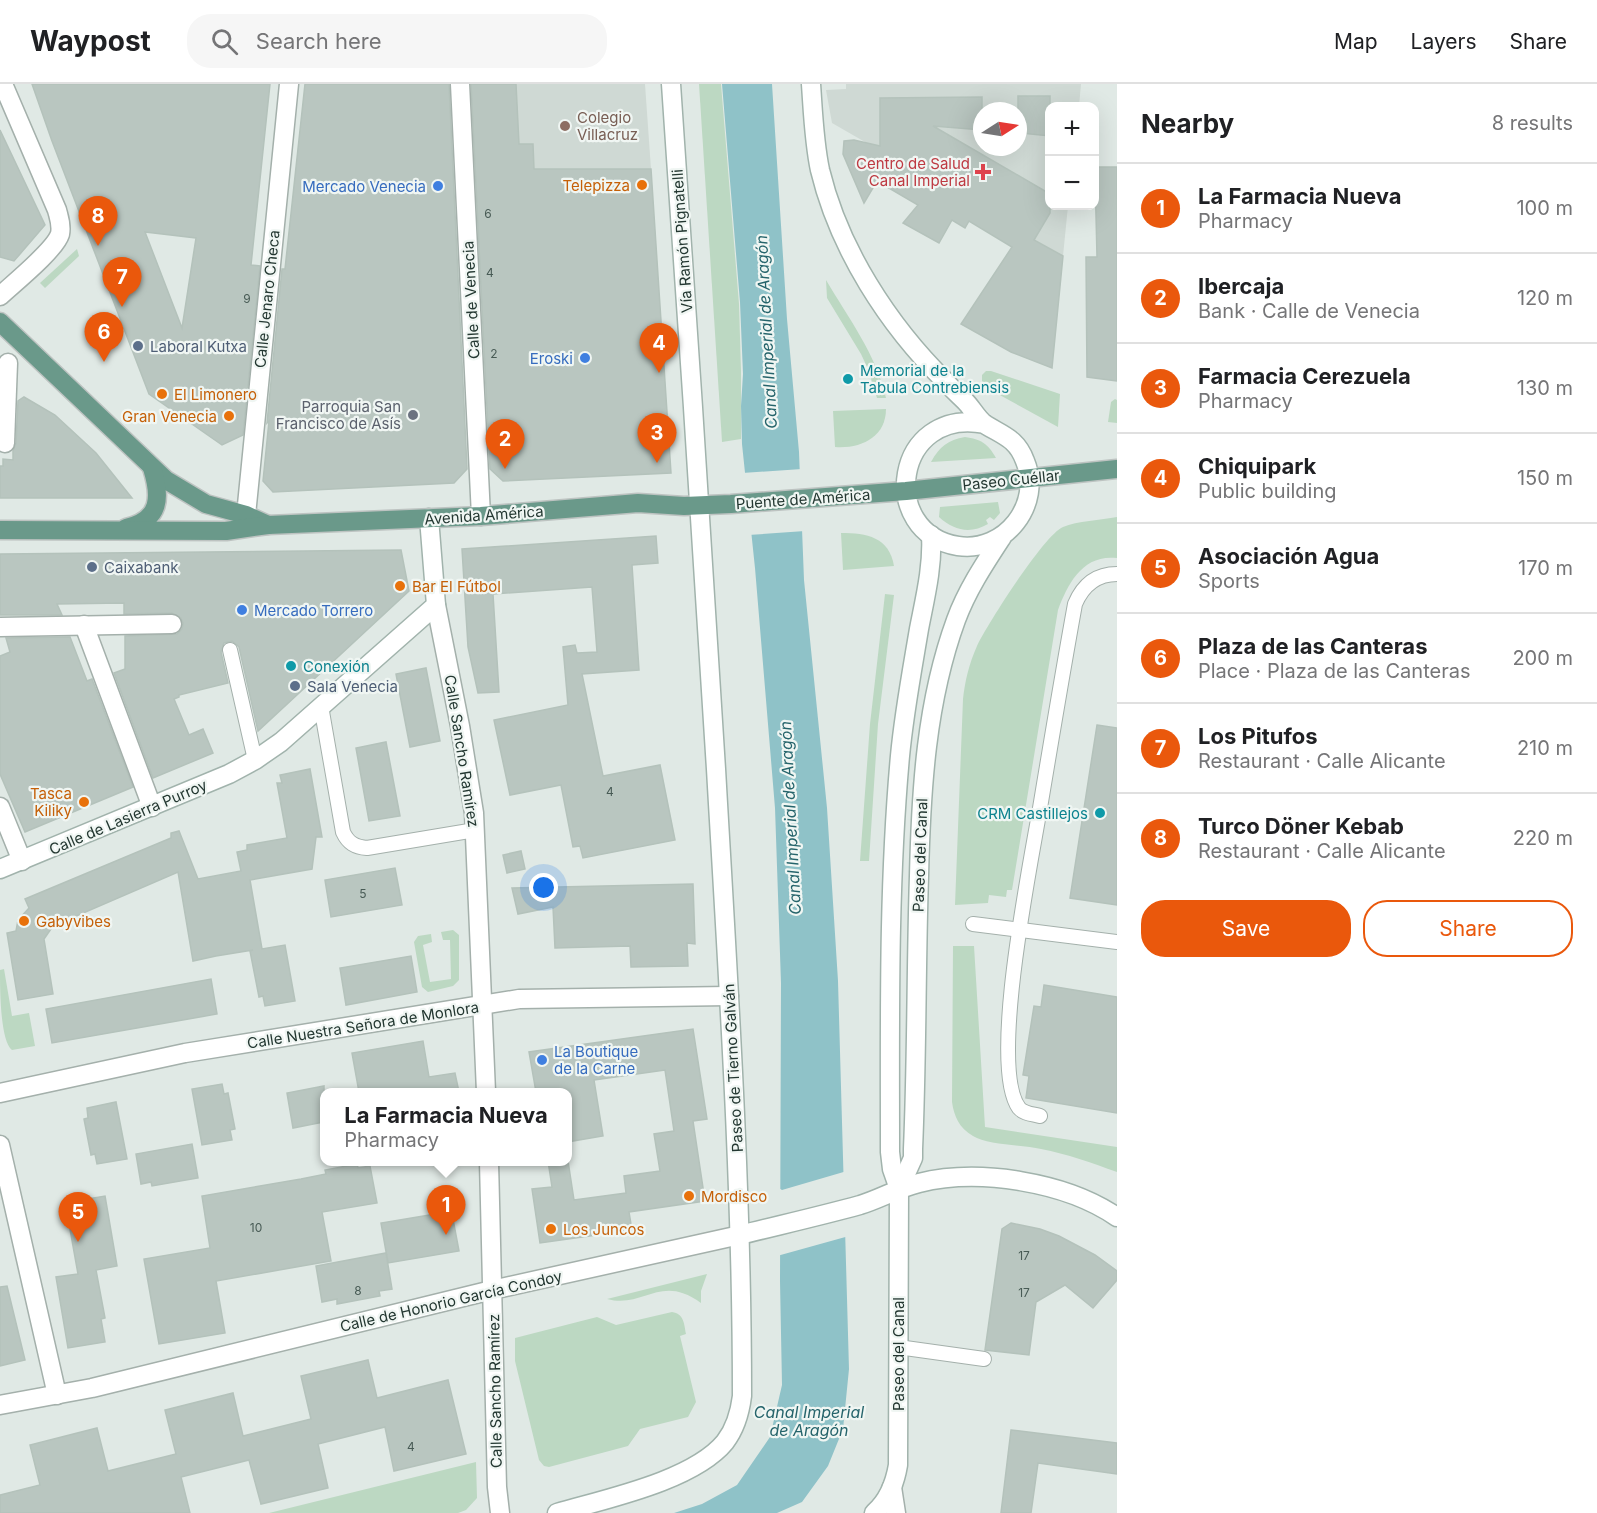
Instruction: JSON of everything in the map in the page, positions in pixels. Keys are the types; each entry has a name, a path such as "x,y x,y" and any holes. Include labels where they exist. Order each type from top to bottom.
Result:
{"main road":[{"name":"Avenida América","path":"0,322 152,468 180,490 200,501 246,515 268,525"},
{"path":"119,530 144,522 153,513 157,500 157,488 152,468"},
{"name":"Paseo Cuéllar","path":"906,491 1117,470"},
{"name":"Puente de América","path":"700,506 906,491"},
{"name":"Avenida América","path":"0,530 226,531 268,525 481,516 638,503 700,506"}],"street":[{"path":"0,296 54,246 59,234 60,222 3,84"},
{"name":"Calle Jenaro Checa","path":"246,515 289,84"},
{"name":"Calle de Venecia","path":"460,84 481,516"},
{"name":"Vía Ramón Pignatelli","path":"672,84 700,506"},
{"path":"811,84 820,168 838,224 856,260 879,300 904,335 934,370 986,424 1004,434 1019,449 1028,468 1029,479"},
{"path":"5,443 4,364 24,345"},
{"name":"Paseo del Canal","path":"986,424 964,422 942,427 932,433 917,448 907,468 906,491 916,520 932,535 948,544 967,547 986,544 1011,530 1022,515 1029,497 1029,479"},
{"name":"Paseo de Tierno Galván","path":"557,1513 678,1475 717,1451 731,1433 740,1410 742,1396 740,1234 729,996 700,506"},
{"name":"Calle Sancho Ramírez","path":"429,518 436,605 460,726 475,830 486,1088"},
{"name":"Paseo del Canal","path":"874,1513 886,1500 898,1465 899,1188 892,1169 890,1152 894,831 909,684 927,585 932,535"},
{"name":"Paseo del Canal","path":"899,1188 909,1168 914,1149 920,848 922,797 931,713 956,618 972,586 1003,535"},
{"name":"Calle de Lasierra Purroy","path":"0,869 221,778 255,760 281,742 436,605"},
{"path":"0,627 172,624"},
{"path":"84,625 152,807"},
{"path":"0,807 22,861"},
{"name":"Calle Nuestra Señora de Monlora","path":"0,1093 185,1053 519,999 729,996"},
{"path":"0,1145 57,1395"},
{"name":"Calle Sancho Ramírez","path":"489,1166 497,1487 500,1513"},
{"name":"Calle de Honorio García Condoy","path":"0,1405 57,1395 492,1290 767,1228 861,1205 899,1188 928,1181 948,1179 1017,1181 1080,1196 1117,1217"},
{"path":"892,1487 896,1513"}],"lane":[{"path":"1040,1116 1020,1109 1010,1077 1009,1012 1020,929 1075,604 1078,594 1092,580 1117,574"},
{"path":"230,650 255,760"},
{"path":"321,706 343,832 351,844 367,848 475,830"},
{"path":"973,924 1117,942"},
{"path":"898,1347 984,1359"}],"shaded area":[{"name":"Colegio Villacruz","path":"480,84 645,84 651,169 483,169"},
{"name":"Centro de Salud Canal Imperial","path":"846,84 1081,84 1079,102 1045,102 1045,210 1068,210 1063,256 832,123 826,90 846,89"}],"green space":[{"path":"699,84 721,84 739,304 741,439 722,442"},
{"path":"77,249 79,256 45,288 40,283"},
{"path":"826,280 869,352 886,398 877,398 861,354 827,298"},
{"path":"986,371 1060,394 1058,427 987,388 982,381 982,375"},
{"path":"1117,400 1117,423 1108,422 1111,402"},
{"path":"886,409 885,419 877,434 854,446 835,447 833,411"},
{"path":"965,437 984,443 996,458 931,462 945,445"},
{"path":"998,502 1000,513 994,520 990,517 986,520 988,524 975,529 957,528 939,517 940,507"},
{"path":"1117,517 1117,558 1095,561 1078,572 1058,610 1012,890 1007,890 1006,897 989,895 988,903 955,905 963,699 974,653 1017,582 1054,534 1069,525"},
{"path":"841,533 860,534 882,543 891,556 894,566 843,570"},
{"path":"885,594 894,595 878,724 869,861 860,861 870,724"},
{"path":"453,930 459,935 459,980 453,986 428,992 422,987 414,942 418,936 431,934 432,942 423,945 430,982 451,979 450,940 443,940 441,932"},
{"path":"953,946 974,946 985,1127 1117,1147 1117,1172 1051,1151 979,1139 968,1133 961,1125 952,1102"},
{"path":"4,969 12,1016 29,1013 35,1046 12,1050 8,1045 1,1001 0,970"},
{"path":"707,1274 701,1291 701,1303 674,1291 663,1291 632,1300 607,1299"},
{"path":"672,1312 681,1317 686,1334 680,1336 696,1402 688,1417 640,1429 628,1446 549,1467 544,1466 539,1460 515,1361 515,1338 597,1317 616,1325"},
{"path":"476,1462 477,1498 466,1510 458,1513 269,1513"}],"water":[{"name":"Canal Imperial de Aragón","path":"722,84 772,84 787,319 799,452 804,580 827,808 838,981 849,1369 843,1429 828,1466 802,1502 777,1513 674,1513 702,1504 737,1485 770,1437 782,1385 781,983 775,808 742,444 743,374 740,302"}],"pier":[{"path":"802,469 805,531 748,535 742,473"},
{"path":"847,1171 849,1236 777,1256 777,1187 782,1190"}],"building":[{"path":"32,84 270,84 251,265 260,266 243,435 222,445 149,394","holes":["145,232 196,238 182,328"]},
{"path":"305,84 449,84 467,469 454,483 273,492 263,481 282,269 285,269"},
{"path":"471,84 516,84 519,144 533,144 534,169 651,169 671,473 503,481 490,469"},
{"path":"1018,96 1050,96 1050,102 1045,102 1045,135 1027,134 1027,102 1018,102"},
{"path":"982,97 982,102 973,102 973,129 933,126 973,149 973,156 985,156 1045,191 1045,210 1050,210 1050,213 1034,240 1063,256 1052,368 1011,352 961,324 1012,247 969,221 965,228 952,220 939,243 903,223 918,205 877,181 864,203 843,154 844,141 854,140 880,146 880,98"},
{"path":"0,130 45,225 14,261 0,257"},
{"path":"1099,167 1117,167 1117,381 1087,377 1086,257 1097,257 1096,210 1099,210"},
{"path":"24,397 55,415 96,453 132,498 0,498 0,466 3,466 3,459 13,460 18,401"},
{"path":"656,536 658,563 632,565 639,670 582,674 603,776 660,765 675,840 583,858 580,846 573,847 561,785 510,795 494,720 568,705 563,647 575,645 577,653 597,652 592,587 493,594 499,692 478,693 468,647 462,549"},
{"path":"401,550 409,591 258,731 239,647 232,641 224,643 221,652 228,683 179,695 174,699 189,735 203,729 213,753 153,778 114,673 125,669 125,636 177,634 182,629 181,618 172,613 124,614 124,603 57,604 62,615 0,615 0,554"},
{"path":"70,637 87,681 92,679 133,787 25,832 0,774 0,656 10,652 6,638"},
{"path":"426,668 440,741 410,747 396,674"},
{"name":"CRM Castillejos","path":"1097,725 1117,728 1117,905 1070,898"},
{"path":"386,742 400,816 369,821 356,748"},
{"path":"310,769 322,837 316,837 312,869 250,880 262,949 285,945 295,1001 265,1006 263,996 259,997 250,951 253,950 193,961 178,872 53,926 44,939 53,994 18,1000 7,933 16,931 18,920 29,908 25,899 171,838 171,833 179,831 198,879 241,871 237,852 247,850 247,845 287,838 277,783 282,783 280,775"},
{"path":"521,851 525,869 507,873 503,855"},
{"path":"395,868 402,905 331,917 325,880"},
{"path":"693,884 695,944 687,943 688,966 631,967 630,946 555,948 553,907 518,914 512,888"},
{"path":"411,956 417,992 346,1005 340,968"},
{"path":"211,979 217,1014 52,1043 46,1009"},
{"path":"1044,985 1117,997 1117,1113 1026,1098 1029,1076 1023,1075 1034,1006 1041,1007"},
{"path":"693,1029 707,1119 693,1121 705,1201 629,1212 632,1230 540,1243 532,1189 552,1187 549,1166 569,1166 574,1200 626,1193 624,1176 660,1171 654,1134 674,1131 665,1070 594,1080 603,1136 572,1141 572,1088 535,1088 529,1052"},
{"path":"423,1041 429,1077 455,1073 458,1088 358,1088 352,1053"},
{"path":"222,1084 224,1094 228,1093 235,1129 230,1130 232,1140 202,1145 192,1089"},
{"path":"324,1086 320,1088 320,1123 293,1128 287,1093"},
{"path":"116,1102 127,1159 97,1164 95,1154 91,1155 84,1119 88,1118 87,1108"},
{"path":"192,1144 198,1178 152,1186 151,1182 141,1184 136,1154"},
{"path":"346,1166 358,1166 358,1168 370,1166 377,1203 322,1212 331,1261 216,1281 225,1333 159,1344 144,1259 210,1248 202,1196 326,1174 325,1170"},
{"path":"105,1196 117,1266 96,1270 105,1318 101,1319 105,1342 68,1348 56,1277 78,1274 68,1218 72,1218 69,1202"},
{"path":"436,1214 436,1217 452,1214 459,1251 388,1263 381,1223"},
{"path":"1011,1223 1059,1236 1095,1255 1117,1271 1117,1280 1093,1308 1065,1285 1036,1302 1029,1355 985,1350 1002,1229"},
{"path":"386,1253 392,1289 379,1291 380,1296 337,1304 337,1299 322,1302 316,1266"},
{"path":"7,1286 25,1360 0,1366 0,1287"},
{"path":"368,1360 377,1398 448,1380 466,1454 394,1471 385,1427 318,1444 328,1488 261,1504 249,1460 181,1477 190,1513 0,1513 0,1495 40,1485 30,1445 97,1428 108,1471 176,1454 165,1410 233,1393 243,1436 311,1419 301,1376"},
{"path":"1011,1430 1117,1443 1117,1474 1038,1463 1031,1513 1001,1513"}],"place":[{"name":"Colegio Villacruz","path":"565,126"},
{"name":"Centro de Salud Canal Imperial","path":"983,172"},
{"name":"Telepizza","path":"642,185"},
{"name":"Mercado Venecia","path":"438,186"},
{"name":"Turco Döner Kebab","path":"98,246"},
{"name":"Los Pitufos","path":"122,307"},
{"name":"Laboral Kutxa","path":"138,346"},
{"name":"Eroski","path":"585,358"},
{"name":"Plaza de las Canteras","path":"104,362"},
{"name":"Chiquipark","path":"659,373"},
{"name":"Memorial de la Tabula Contrebiensis","path":"848,379"},
{"name":"El Limonero","path":"162,394"},
{"name":"Parroquia San Francisco de Asís","path":"413,415"},
{"name":"Gran Venecia","path":"229,416"},
{"name":"Farmacia Cerezuela","path":"657,463"},
{"name":"Ibercaja","path":"505,469"},
{"name":"Caixabank","path":"92,567"},
{"name":"Bar El Fútbol","path":"400,586"},
{"name":"Mercado Torrero","path":"242,610"},
{"name":"Conexión","path":"291,666"},
{"name":"Sala Venecia","path":"295,686"},
{"name":"Tasca Kiliky","path":"84,802"},
{"name":"CRM Castillejos","path":"1100,813"},
{"name":"Gabyvibes","path":"24,921"},
{"name":"La Boutique de la Carne","path":"542,1060"},
{"name":"Mordisco","path":"689,1196"},
{"name":"Los Juncos","path":"551,1229"},
{"name":"La Farmacia Nueva","path":"446,1235"},
{"name":"Asociación Agua","path":"78,1242"}]}
